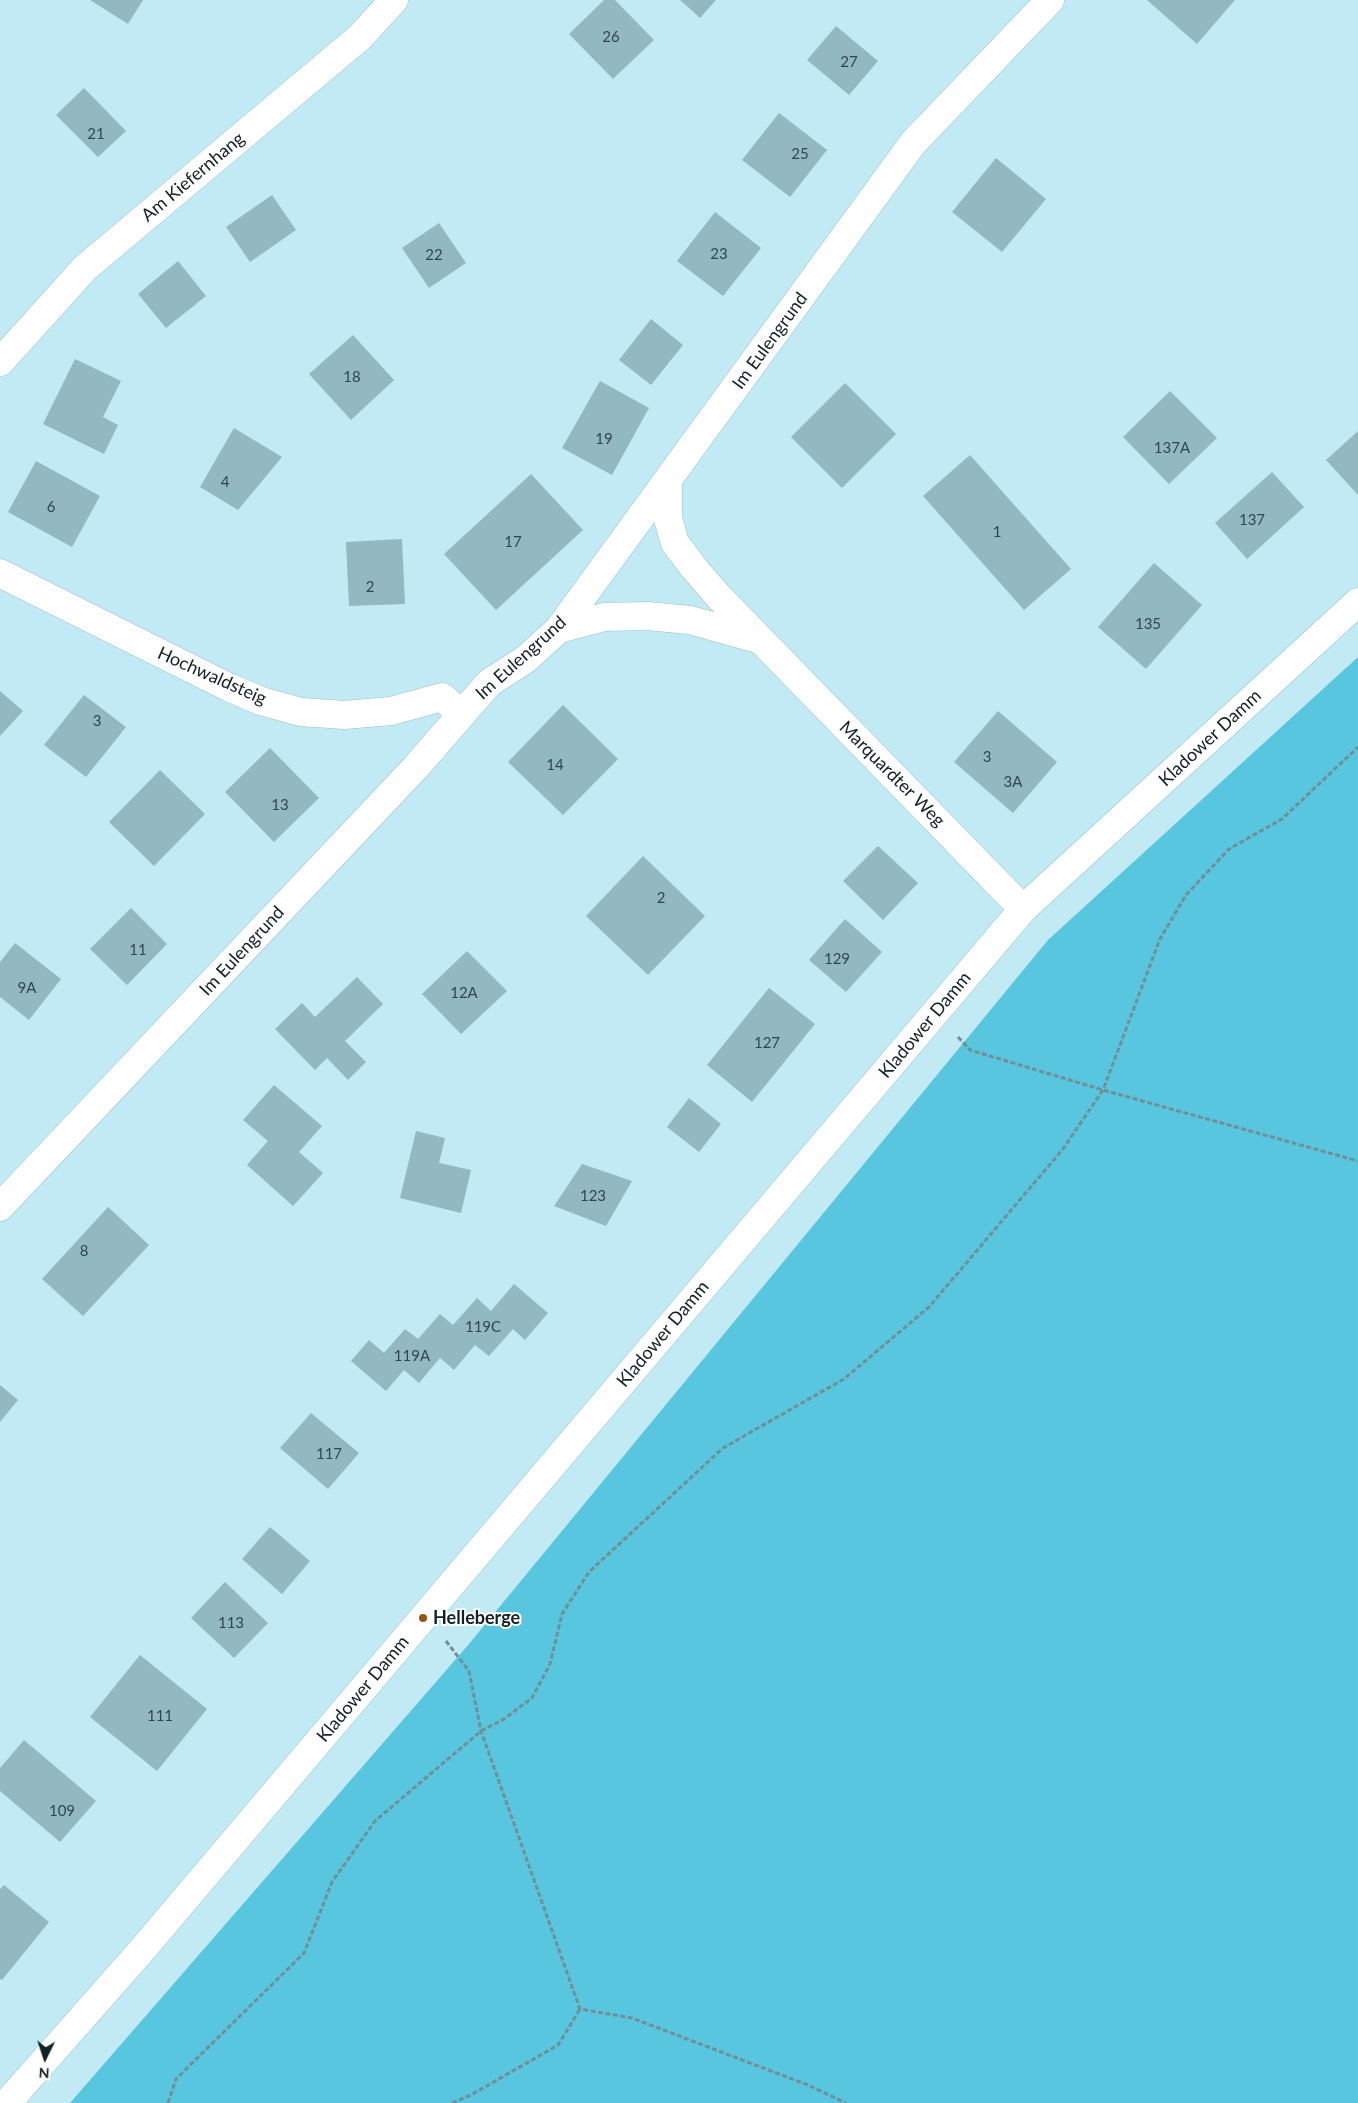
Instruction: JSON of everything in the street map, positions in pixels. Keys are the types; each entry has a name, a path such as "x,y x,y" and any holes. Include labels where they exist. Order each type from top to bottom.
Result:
{"street":[{"name":"Am Kiefernhang","path":"0,362 85,268 360,37 394,0"},
{"name":"Im Eulengrund","path":"0,1207 416,768 489,683 526,659 559,629 913,143 1050,0"},
{"name":"Marquardter Weg","path":"668,481 668,519 675,543 718,596 1023,910"},
{"name":"Hochwaldsteig","path":"0,573 228,687 261,701 301,712 344,715 391,711 442,697 462,714"},
{"name":"Kladower Damm","path":"7,2103 136,1956 1023,910 1358,602"},
{"path":"559,629 604,617 647,616 690,620 760,639"}],"path":[{"path":"168,2103 176,2079 304,1953 332,1882 375,1822 480,1731 504,1720 532,1698 550,1664 562,1614 589,1572 723,1448 844,1378 929,1307 1063,1149 1104,1090 1160,940 1186,895 1229,849 1282,819 1358,748"},
{"path":"936,1013 970,1050 1104,1090 1358,1161"},
{"path":"426,1614 469,1671 480,1731 580,2009"},
{"path":"452,2103 471,2095 558,2045 580,2009"},
{"path":"580,2009 632,2018 808,2085 846,2103"}],"shaded area":[{"path":"1358,657 1358,2103 70,2103 469,1644 1048,940"}],"building":[{"path":"90,0 143,0 128,24"},
{"path":"604,0 615,0 654,40 613,79 569,34"},
{"path":"680,0 716,0 700,18"},
{"path":"1147,0 1235,0 1197,44"},
{"path":"836,26 878,61 849,95 807,60"},
{"path":"84,88 126,131 98,157 56,115"},
{"path":"779,113 827,150 790,197 742,160"},
{"path":"996,158 1046,199 1002,252 952,212"},
{"path":"272,195 296,230 250,262 226,227"},
{"path":"715,212 761,248 723,296 677,261"},
{"path":"439,223 466,263 429,288 402,248"},
{"path":"178,261 206,296 166,328 138,294"},
{"path":"651,319 683,345 651,385 619,360"},
{"path":"353,335 394,380 351,420 309,374"},
{"path":"75,359 121,381 103,417 118,425 104,454 43,424"},
{"path":"600,381 649,408 612,475 562,448"},
{"path":"845,383 896,434 842,488 791,437"},
{"path":"1170,391 1217,438 1169,484 1123,437"},
{"path":"234,428 282,457 238,510 200,487"},
{"path":"1358,431 1358,495 1326,460"},
{"path":"970,455 1071,569 1024,610 923,496"},
{"path":"36,461 100,496 72,547 8,512"},
{"path":"1272,472 1304,507 1247,559 1215,523"},
{"path":"531,474 583,530 496,610 444,554"},
{"path":"402,539 405,604 349,606 346,542"},
{"path":"1154,563 1202,605 1146,669 1098,627"},
{"path":"0,691 23,711 0,736"},
{"path":"84,695 126,727 86,777 44,745"},
{"path":"563,705 618,759 563,815 508,762"},
{"path":"998,711 1057,762 1013,813 954,762"},
{"path":"270,748 319,798 274,842 225,792"},
{"path":"160,770 205,814 154,866 109,822"},
{"path":"878,846 918,883 883,920 843,881"},
{"path":"643,856 705,916 648,975 586,916"},
{"path":"131,908 167,944 127,985 90,949"},
{"path":"845,919 882,952 846,992 809,960"},
{"path":"15,943 61,979 29,1020 0,997 0,962"},
{"path":"467,951 507,991 461,1034 422,994"},
{"path":"357,977 383,1004 345,1041 366,1062 348,1080 327,1058 315,1070 275,1029 302,1003 315,1017"},
{"path":"769,988 815,1024 752,1102 707,1065"},
{"path":"274,1085 322,1126 299,1152 323,1173 293,1206 247,1165 268,1141 243,1120"},
{"path":"689,1098 721,1124 699,1152 667,1127"},
{"path":"416,1131 445,1138 439,1163 471,1170 461,1213 400,1198"},
{"path":"582,1164 632,1181 606,1226 554,1206"},
{"path":"108,1207 149,1245 83,1316 42,1279"},
{"path":"514,1284 548,1313 525,1340 513,1329 489,1356 475,1345 454,1370 440,1358 419,1383 404,1370 386,1391 351,1361 369,1340 384,1353 405,1329 418,1339 440,1314 453,1325 477,1298 491,1311"},
{"path":"0,1385 18,1400 0,1422"},
{"path":"311,1413 359,1453 328,1489 280,1448"},
{"path":"270,1527 310,1561 282,1594 242,1559"},
{"path":"225,1582 268,1623 234,1658 191,1618"},
{"path":"140,1655 207,1709 157,1771 90,1717"},
{"path":"24,1740 96,1801 60,1842 0,1791 0,1768"},
{"path":"4,1885 49,1922 2,1980 0,1979 0,1889"}],"place":[{"name":"Helleberge","path":"423,1618"}]}
